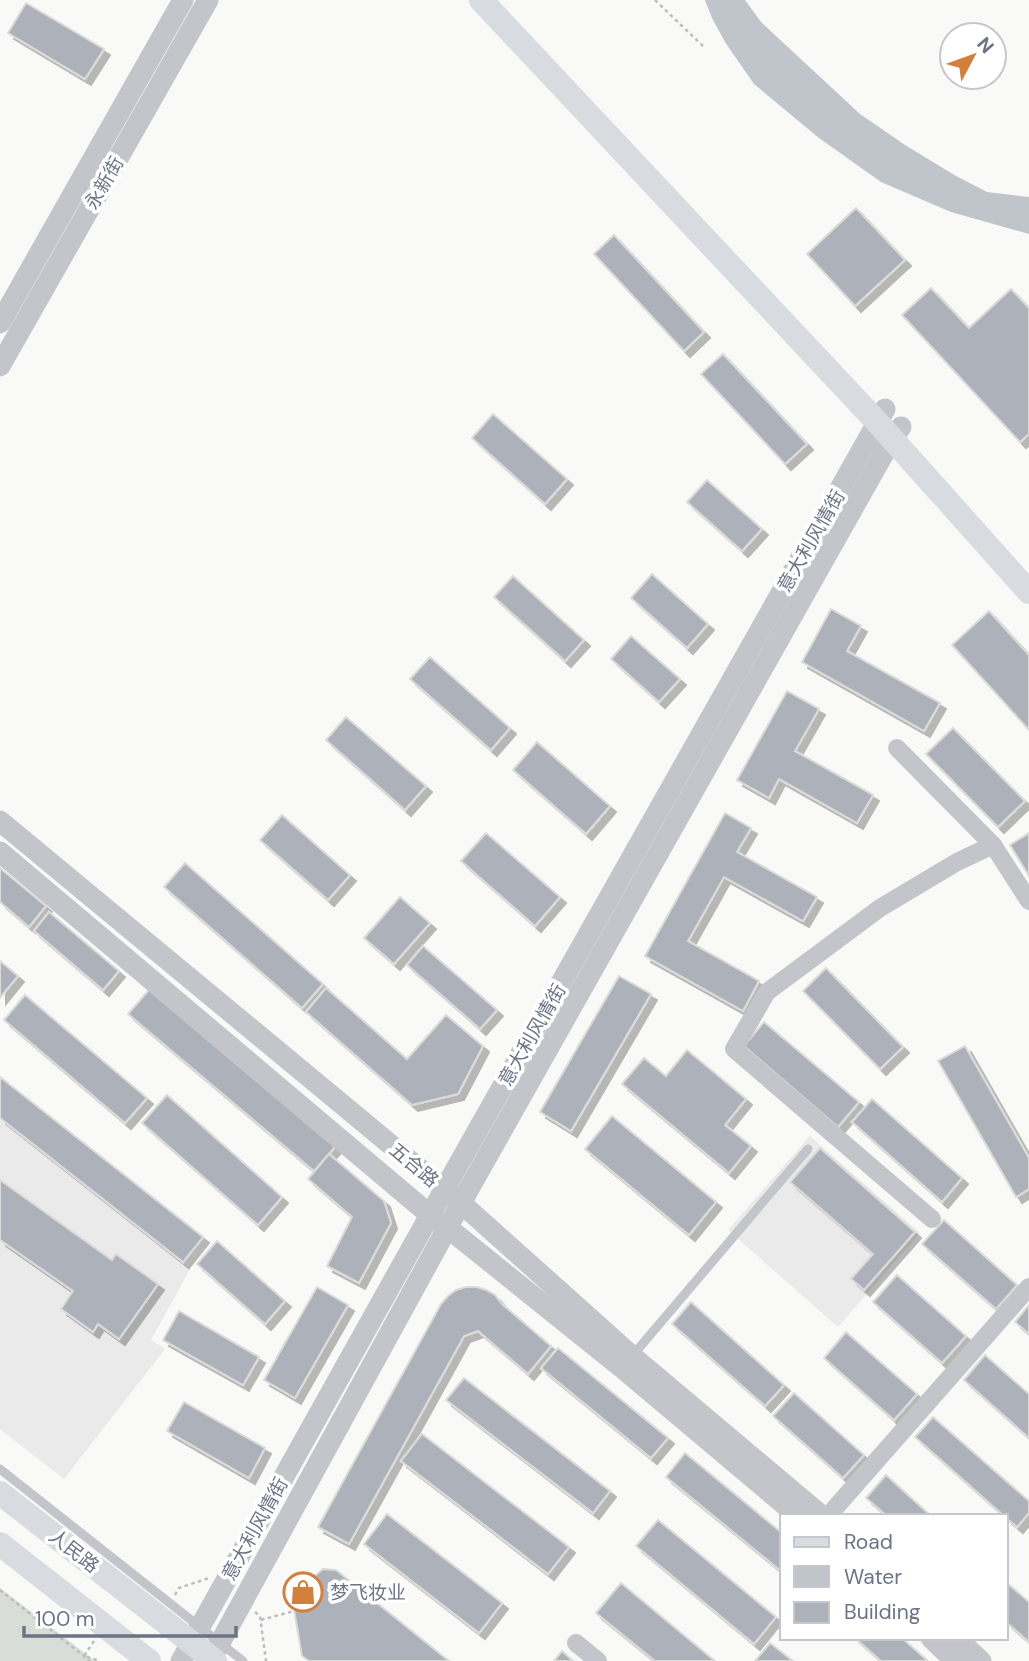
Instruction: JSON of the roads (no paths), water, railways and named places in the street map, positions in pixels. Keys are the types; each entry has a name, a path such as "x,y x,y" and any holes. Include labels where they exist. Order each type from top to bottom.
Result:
{"main road":[{"path":"481,0 1029,569"},
{"path":"502,0 889,425 1029,592"},
{"name":"人民路","path":"0,1493 191,1644 214,1656"},
{"name":"人民路","path":"0,1544 149,1661"}],"street":[{"name":"永新街","path":"0,323 183,0"},
{"name":"永新街","path":"0,366 208,0"},
{"name":"意大利风情街","path":"214,1656 439,1222 444,1190 889,425"},
{"name":"意大利风情街","path":"191,1644 439,1222 461,1203 889,425"},
{"path":"897,748 993,845 1029,901"},
{"name":"五合路","path":"0,821 461,1203 632,1356 820,1514"},
{"path":"932,1219 734,1049 767,992 880,908 957,862 993,845"},
{"name":"五合路","path":"0,852 439,1222 621,1367 796,1514"},
{"path":"830,1514 1029,1287"},
{"path":"933,1640 955,1661"},
{"path":"958,1640 981,1661"},
{"path":"576,1643 598,1661"}],"lane":[{"path":"632,1356 808,1149"},
{"path":"0,1469 191,1644"},
{"path":"214,1656 243,1661"}],"water":[{"path":"705,0 745,0 761,22 860,114 905,145 987,192 1029,197 1029,234 951,212 881,182 819,138 754,84 725,42"}],"place":[{"name":"梦飞妆业","path":"303,1592"}]}
